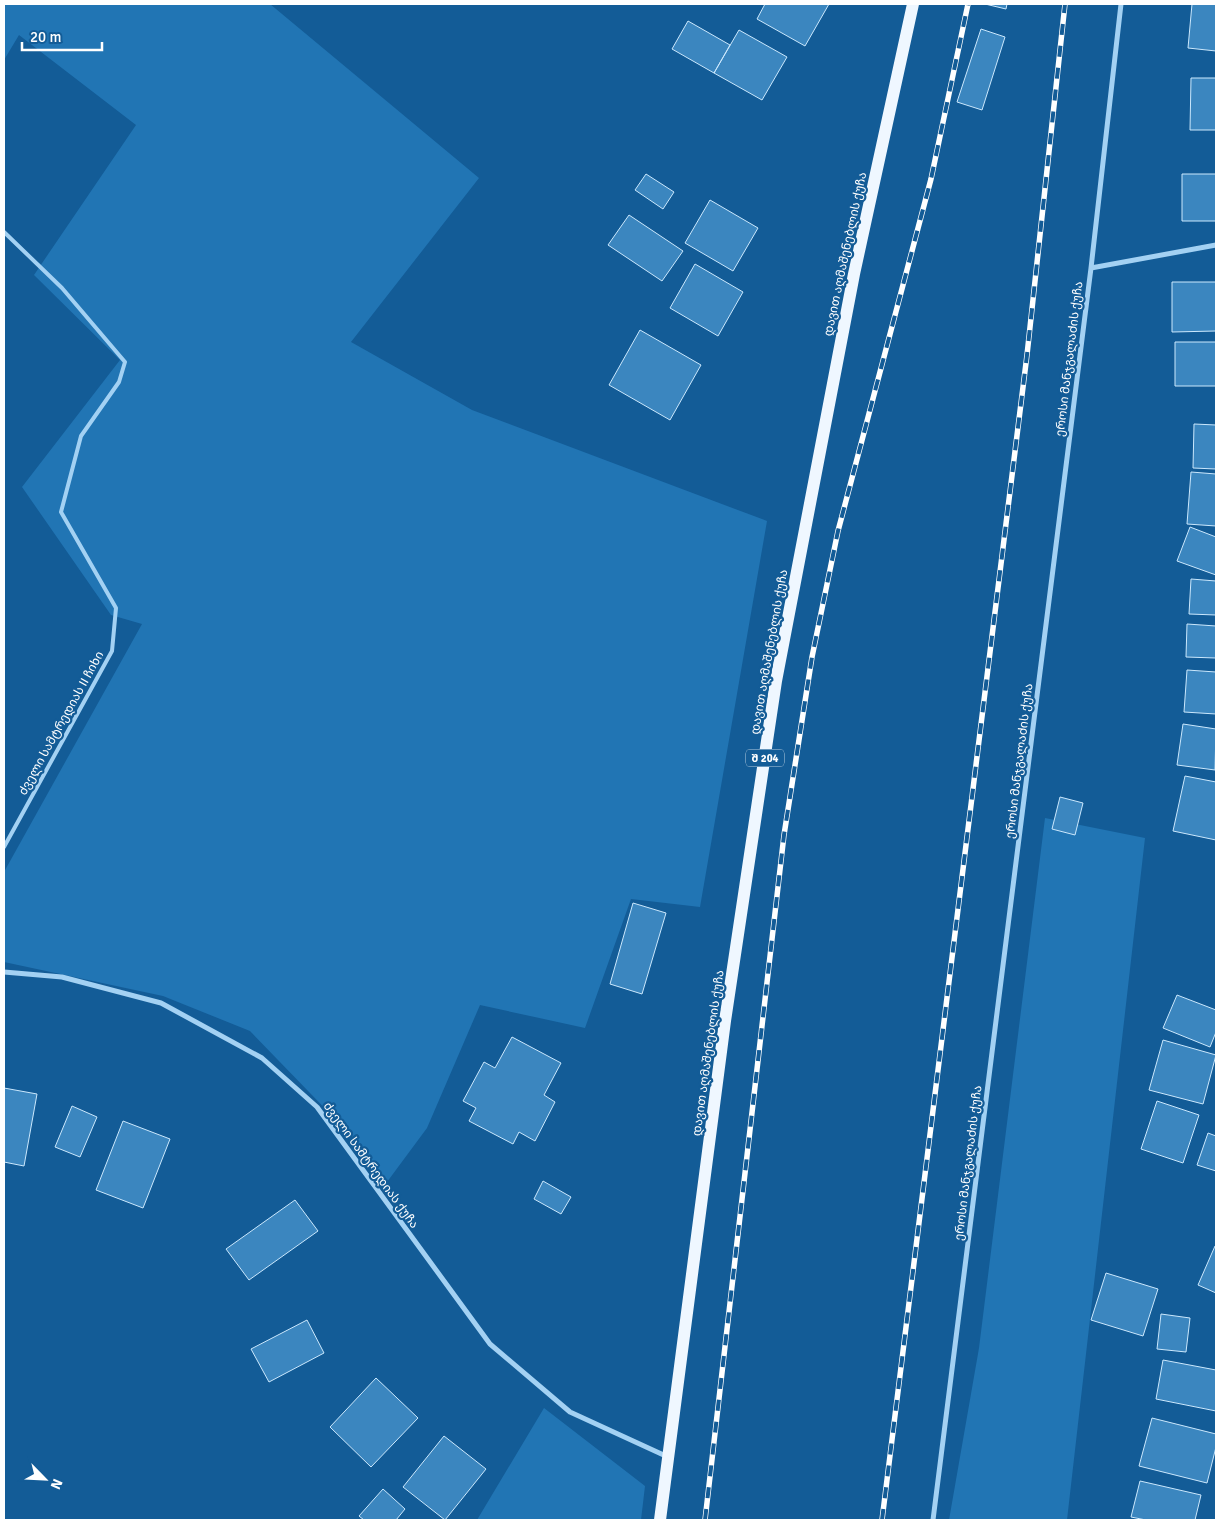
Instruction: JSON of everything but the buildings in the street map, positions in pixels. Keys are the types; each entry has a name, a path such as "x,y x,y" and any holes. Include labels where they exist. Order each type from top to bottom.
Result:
{"main road":[{"name":"დავით აღმაშენებლის ქუჩა","path":"660,1520 725,1021 776,681 854,274 913,4"}],"street":[{"name":"ეროსი მანჯგალაძის ქუჩა","path":"933,1520 1091,268 1121,4"},
{"path":"1091,268 1216,245"},
{"name":"ძველი სამტრედიას ქუჩა","path":"4,972 62,976 161,1003 262,1058 317,1107 490,1344 570,1412 668,1457"}],"lane":[{"name":"ძველი სამტრედიას II ჩიხი","path":"4,232 62,288 125,362 119,382 81,436 61,512 116,608 112,651 4,847"}],"shaded area":[{"path":"4,4 270,4 479,178 351,342 472,410 767,521 700,907 631,899 585,1028 480,1005 427,1128 387,1182 341,1125 250,1031 163,996 4,962 4,872 142,624 111,615 22,487 120,360 34,275 136,125 19,35 4,60"},
{"path":"1045,818 1145,838 1067,1520 949,1520 979,1348"},
{"path":"544,1408 645,1486 641,1520 477,1520"}],"railway":[{"path":"705,1520 784,835 812,657 838,531 931,179 968,4"},
{"path":"882,1520 1027,355 1065,4"}]}
